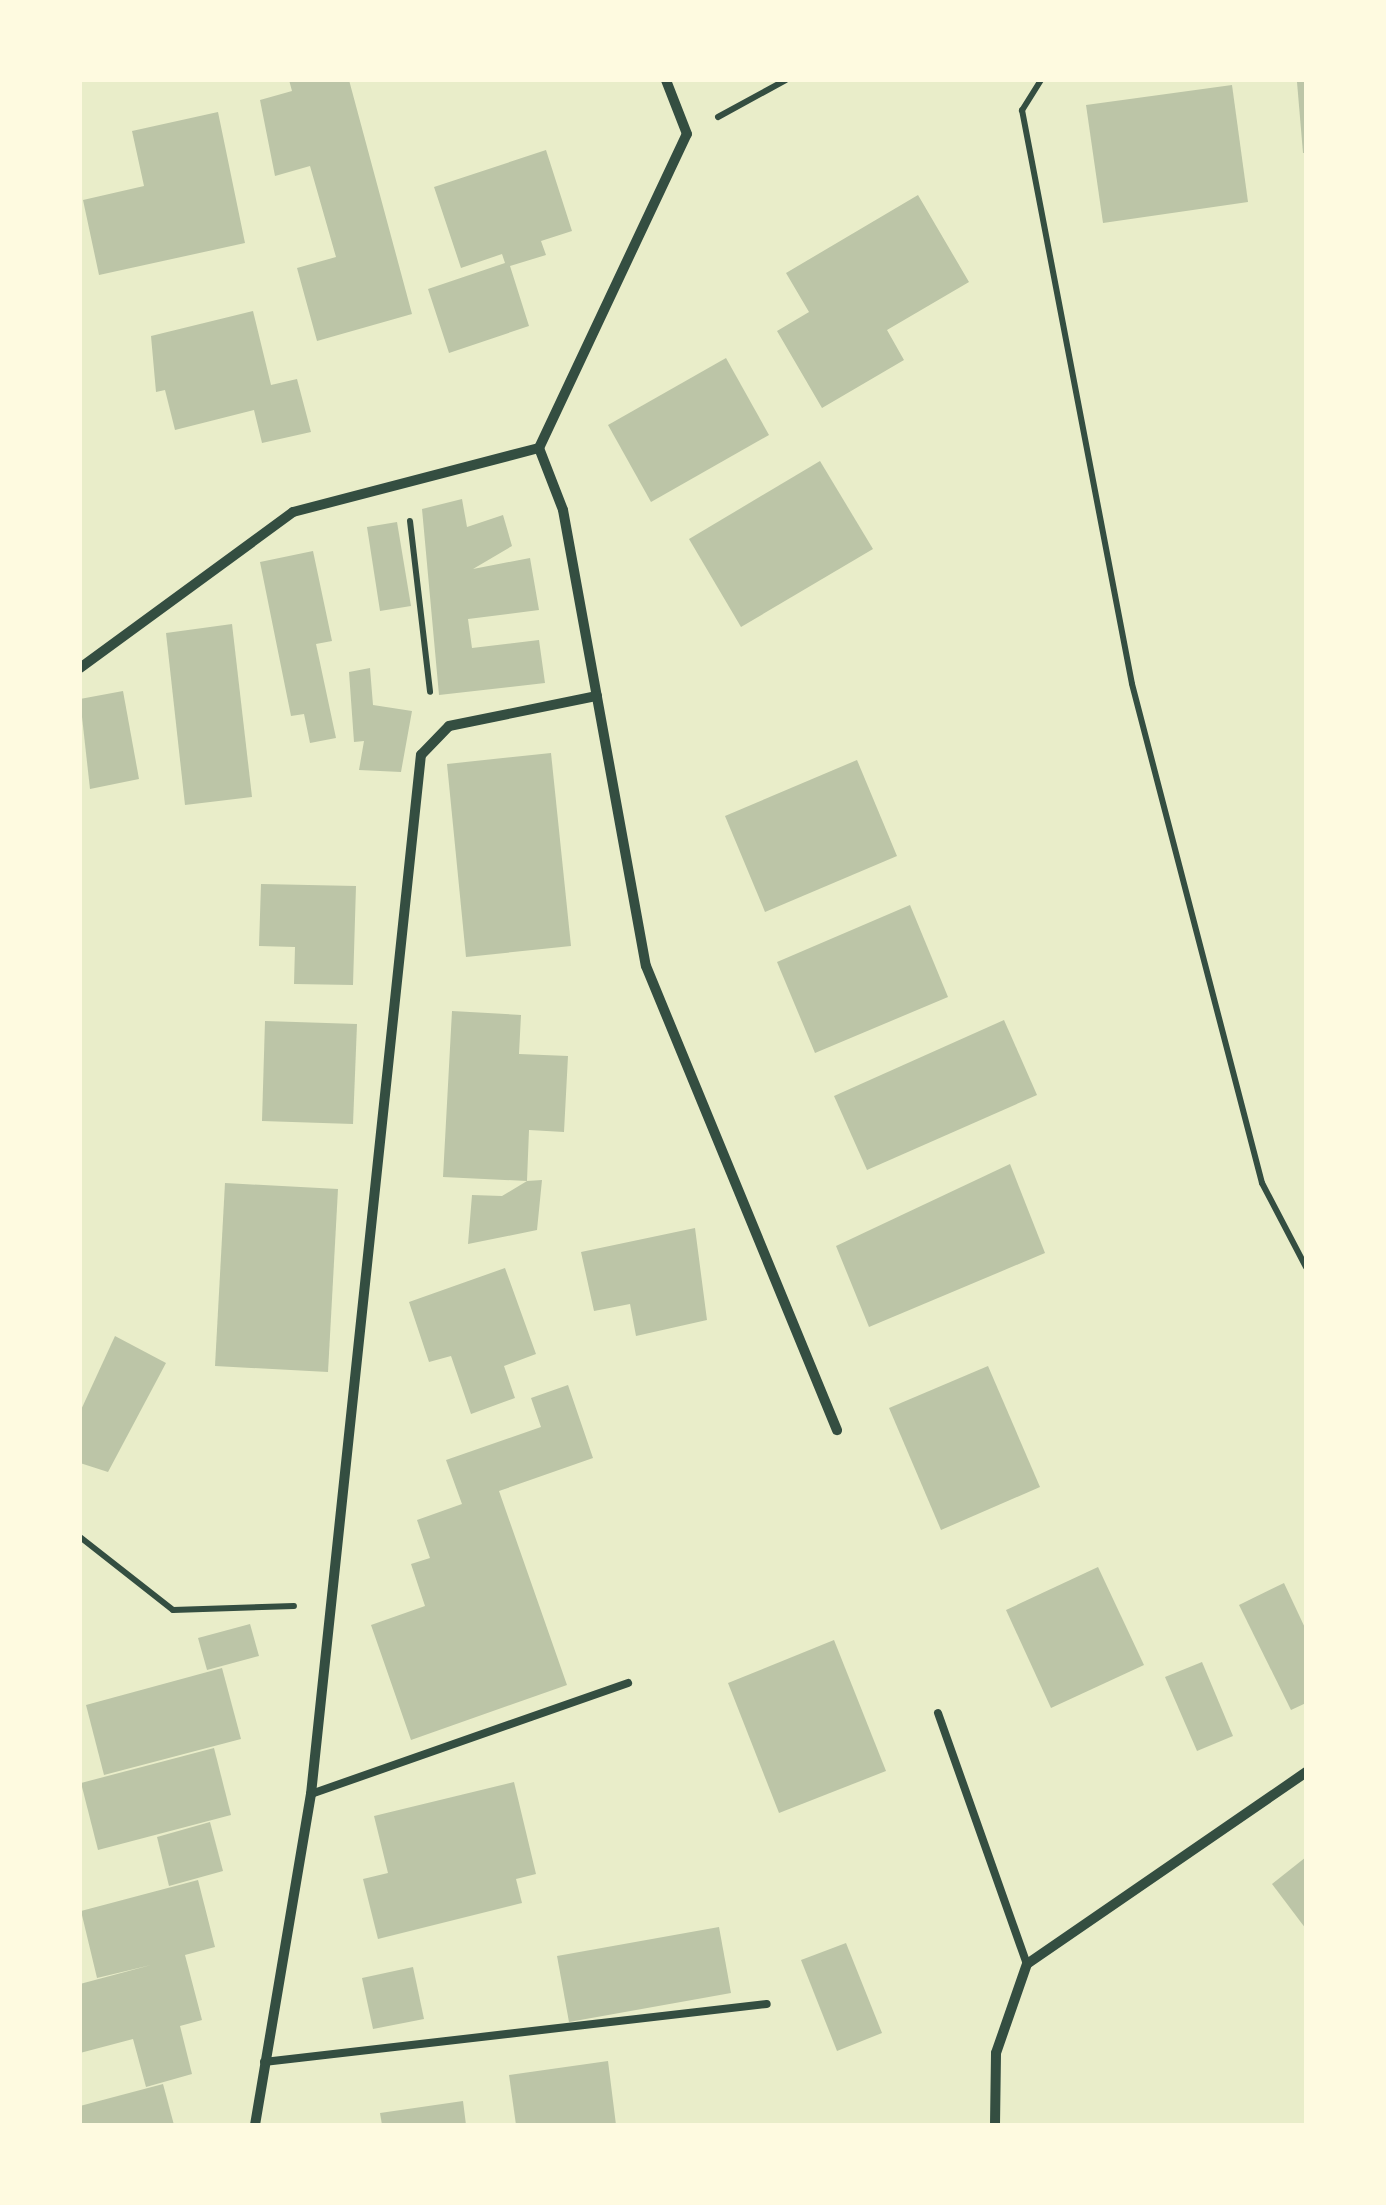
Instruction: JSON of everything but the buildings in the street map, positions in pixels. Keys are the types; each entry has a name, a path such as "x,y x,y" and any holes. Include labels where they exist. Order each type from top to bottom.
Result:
{"street":[{"path":"666,80 687,134 539,448 563,510 646,966 838,1430"},
{"path":"80,668 293,512 539,448"},
{"path":"255,2125 312,1794 421,756 449,726 597,696"},
{"path":"995,2125 996,2053 1027,1964 1306,1772"}],"lane":[{"path":"312,1794 628,1683"},
{"path":"938,1713 1027,1964"},
{"path":"264,2062 767,2004"}],"path":[{"path":"687,134 786,80"},
{"path":"1041,80 1022,110 1132,684 1262,1182 1306,1267"},
{"path":"406,480 432,709 449,726"},
{"path":"80,1537 173,1610 333,1605"}]}
